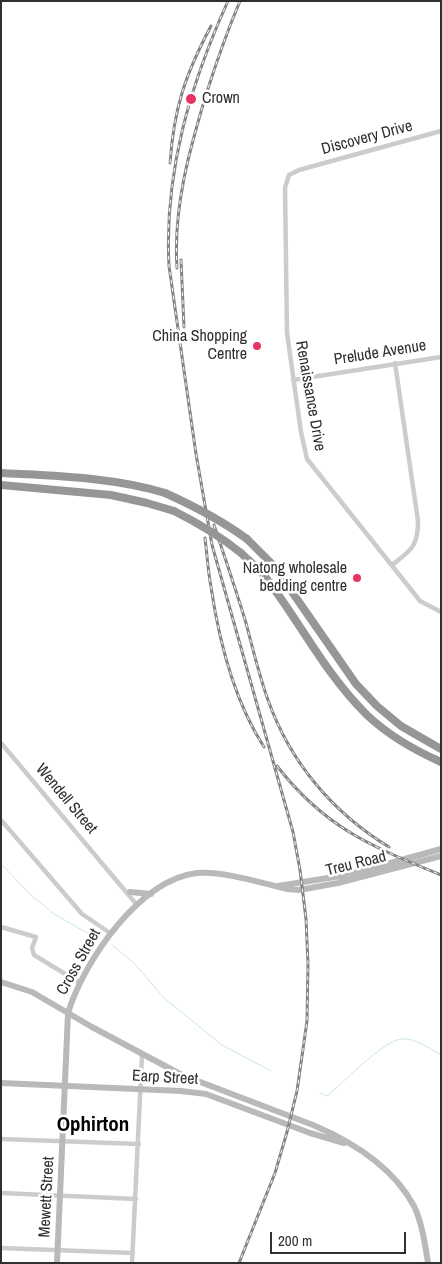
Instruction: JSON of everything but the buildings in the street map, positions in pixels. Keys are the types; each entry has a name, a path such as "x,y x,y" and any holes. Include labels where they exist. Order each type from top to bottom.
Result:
{"highway":[{"path":"1,473 99,480 127,484 165,494 193,506 218,520 247,539 274,566 356,684 377,706 401,726 441,749"},
{"path":"1,485 102,493 147,502 174,511 223,538 262,573 344,690 368,716 396,738 441,762"}],"street":[{"name":"Discovery Drive","path":"299,170 441,131"},
{"name":"Renaissance Drive","path":"299,170 289,175 285,188 286,318 293,380 307,459 420,601 441,612"},
{"name":"Prelude Avenue","path":"293,380 441,357"},
{"path":"392,565 411,551 418,534 416,506 395,363"},
{"name":"Wendell Street","path":"1,743 139,904"},
{"path":"1,820 82,914 109,935"},
{"name":"Treu Road","path":"276,886 347,874 441,849"},
{"name":"Treu Road","path":"139,904 172,881 197,874 214,873 294,890 320,887 441,856"},
{"name":"Wendell Street","path":"111,872 139,904"},
{"path":"130,892 151,894"},
{"name":"Cross Street","path":"68,1013 80,983 109,935 139,904"},
{"path":"1,927 36,937 32,948 34,955 80,983"},
{"path":"1,982 32,992 142,1055 211,1087 216,1095 227,1102"},
{"name":"Mewett Street","path":"57,1263 68,1013"},
{"path":"132,1263 142,1055"},
{"path":"192,1092 195,1088 194,1080"},
{"name":"Earp Street","path":"1,1083 206,1094 310,1133 349,1144"},
{"name":"Earp Street","path":"211,1087 319,1128 374,1160 398,1183 414,1207 419,1220 428,1263"},
{"path":"1,1139 138,1144"},
{"path":"1,1193 136,1199"},
{"path":"1,1248 133,1253"}],"waterway":[{"path":"1,864 31,895 54,914 98,939"},
{"path":"112,945 134,963 164,998 222,1045 271,1071"},
{"path":"320,1093 327,1096 363,1063 393,1041 401,1039 411,1040 441,1055"}],"railway":[{"path":"228,1 202,65 182,130 175,163 171,197 169,266 196,454 212,545 293,832 306,919 308,964 307,1021 297,1091 275,1173 239,1263"},
{"path":"177,268 177,224 188,159 210,83 240,1"},
{"path":"170,163 174,125 182,92 194,60 211,26"},
{"path":"181,260 184,327"},
{"path":"214,525 246,623 268,700 288,744 301,765 332,802 389,847"},
{"path":"205,538 214,608 224,649 245,711 264,747"},
{"path":"277,766 313,805 351,833 371,844 441,875"}],"place":[{"name":"Crown","path":"191,99"},
{"name":"China Shopping Centre","path":"257,346"},
{"name":"Natong wholesale bedding centre","path":"357,578"}],"district":[{"name":"Ophirton","path":"93,1125"}]}
